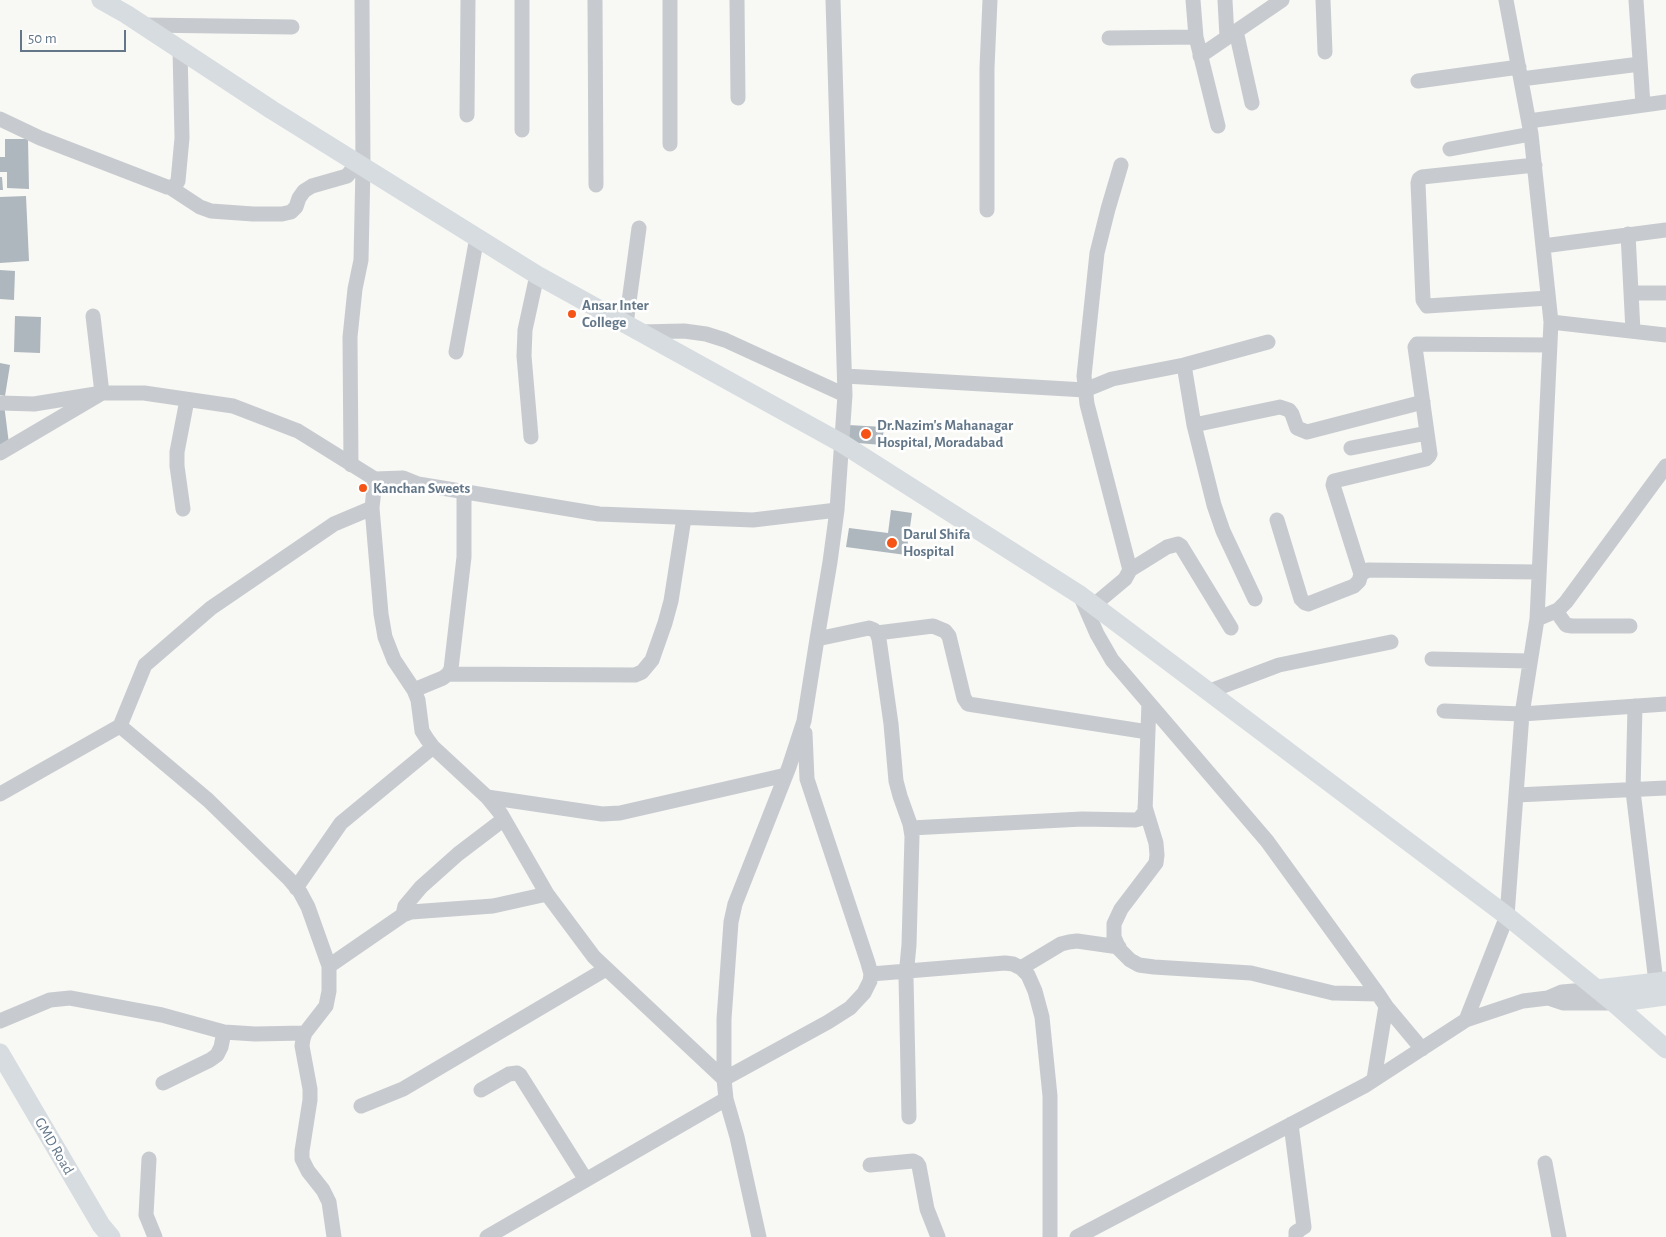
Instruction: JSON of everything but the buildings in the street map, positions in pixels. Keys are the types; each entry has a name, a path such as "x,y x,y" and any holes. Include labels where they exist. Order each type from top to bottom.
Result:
{"main road":[{"path":"101,0 127,7 143,25 272,110 536,275 843,444 1087,600 1507,916 1614,1003 1666,1049"},
{"path":"1597,990 1663,986"},
{"path":"1614,1003 1663,986"},
{"name":"GMD Road","path":"0,1053 101,1225 111,1237"}],"street":[{"path":"351,464 350,337 355,289 361,260 362,0"},
{"path":"467,115 468,0"},
{"path":"522,0 522,130"},
{"path":"595,0 596,185"},
{"path":"670,0 670,144"},
{"path":"737,0 738,98"},
{"path":"760,1237 737,1137 726,1099 724,1080 724,1018 731,922 735,904 786,775 804,721 837,510 843,444 845,376 834,0"},
{"path":"987,210 987,47 990,0"},
{"path":"1193,0 1196,37 1218,126"},
{"path":"1225,0 1232,34 1252,103"},
{"path":"1200,56 1282,0"},
{"path":"1323,0 1326,52"},
{"path":"1466,1020 1507,916 1522,714 1537,619 1551,322 1530,127 1506,0"},
{"path":"1636,0 1643,105"},
{"path":"143,25 292,27"},
{"path":"1109,38 1196,37"},
{"path":"171,188 176,186 178,182 182,138 180,49"},
{"path":"1418,81 1640,64"},
{"path":"1450,149 1530,127 1666,102"},
{"path":"0,119 40,138 171,188 200,207 212,211 253,214 282,214 291,212 296,207 304,191 312,186 347,176 360,164"},
{"path":"1121,165 1097,253 1085,360 1085,390 1130,570"},
{"path":"1535,165 1422,177 1419,179 1422,300 1427,306 1548,298"},
{"path":"639,228 633,328 684,331 706,334 725,340 845,395"},
{"path":"1543,246 1666,230"},
{"path":"1628,234 1633,331"},
{"path":"456,352 477,237"},
{"path":"531,437 524,356 528,310 536,275"},
{"path":"1631,293 1666,293"},
{"path":"93,316 102,393"},
{"path":"1551,322 1666,335"},
{"path":"845,376 1085,390 1112,379 1184,365 1268,342"},
{"path":"1277,520 1301,599 1305,604 1354,586 1359,581 1361,574 1333,485 1334,481 1426,459 1430,454 1416,344 1550,345"},
{"path":"1184,365 1194,425 1214,505 1223,531 1255,599"},
{"path":"0,454 102,393"},
{"path":"0,403 34,404 102,393 144,393 233,406 298,431 375,479 403,478 418,484 599,514 753,520 837,510"},
{"path":"183,509 176,466 187,400"},
{"path":"1194,425 1280,407 1289,410 1297,428 1307,432 1423,402"},
{"path":"1351,448 1427,433"},
{"path":"1537,619 1556,611 1566,602 1666,466"},
{"path":"375,479 372,508 381,614 385,637 394,660 414,690 418,700 422,730 433,747 487,797 501,814 547,894 594,958 724,1080"},
{"path":"414,690 443,678 448,674 452,663 464,557 464,491"},
{"path":"0,794 120,726 145,665 204,614 334,524 372,508"},
{"path":"448,674 635,675 642,672 652,660 671,601 684,518"},
{"path":"1231,628 1178,544 1167,547 1130,570 1125,579 1087,600 1097,634 1112,660 1266,841 1382,1000 1422,1048"},
{"path":"1361,574 1368,570 1539,572"},
{"path":"1556,611 1566,625 1630,626"},
{"path":"877,633 933,626 945,631 949,636 964,698 968,704 1148,732"},
{"path":"816,639 869,628 877,633 891,724 896,781 912,836 907,971 910,1117"},
{"path":"1210,692 1279,665 1391,642"},
{"path":"1432,659 1530,661"},
{"path":"911,828 1082,819 1135,820 1142,816 1146,807 1149,703"},
{"path":"1444,711 1522,714 1666,704"},
{"path":"1635,706 1633,791 1663,986"},
{"path":"724,1080 807,1035 850,1008 864,993 870,981 870,974 807,779 804,721"},
{"path":"120,726 208,800 296,888 308,906 329,966 329,999 326,1006 305,1033 302,1046 310,1089 302,1159 329,1202 334,1237"},
{"path":"296,888 341,823 433,747"},
{"path":"487,797 602,814 620,813 786,775"},
{"path":"1516,795 1666,788"},
{"path":"1146,807 1156,842 1158,855 1156,863 1122,909 1114,924 1114,937 1118,947 1130,960 1139,965 1154,967 1250,973 1322,991 1382,1000"},
{"path":"403,915 405,906 421,887 458,854 504,819"},
{"path":"329,966 410,912 493,906 547,894"},
{"path":"1021,968 1061,944 1069,942 1077,941 1118,947"},
{"path":"870,974 1005,963 1013,964 1028,974 1042,1017 1050,1096 1050,1237"},
{"path":"361,1106 403,1089 606,969"},
{"path":"1077,1237 1374,1079 1466,1020 1523,1001 1548,998 1562,992 1597,990"},
{"path":"0,1021 50,1000 70,998 162,1015 224,1032 255,1034 305,1033"},
{"path":"1548,998 1563,1003 1614,1003"},
{"path":"1374,1079 1382,1000"},
{"path":"162,1083 217,1055 222,1047 224,1032"},
{"path":"481,1090 509,1074 517,1072 586,1180"},
{"path":"487,1237 726,1099"},
{"path":"1291,1124 1304,1227 1296,1232 1296,1237"},
{"path":"149,1159 146,1215 155,1237"},
{"path":"870,1165 913,1161 917,1163 927,1209 938,1237"},
{"path":"1545,1163 1559,1237"}],"place":[{"name":"Ansar Inter College","path":"572,314"},
{"name":"Dr.Nazim's Mahanagar Hospital, Moradabad","path":"866,434"},
{"name":"Kanchan Sweets","path":"363,488"},
{"name":"Darul Shifa Hospital","path":"892,543"}]}
